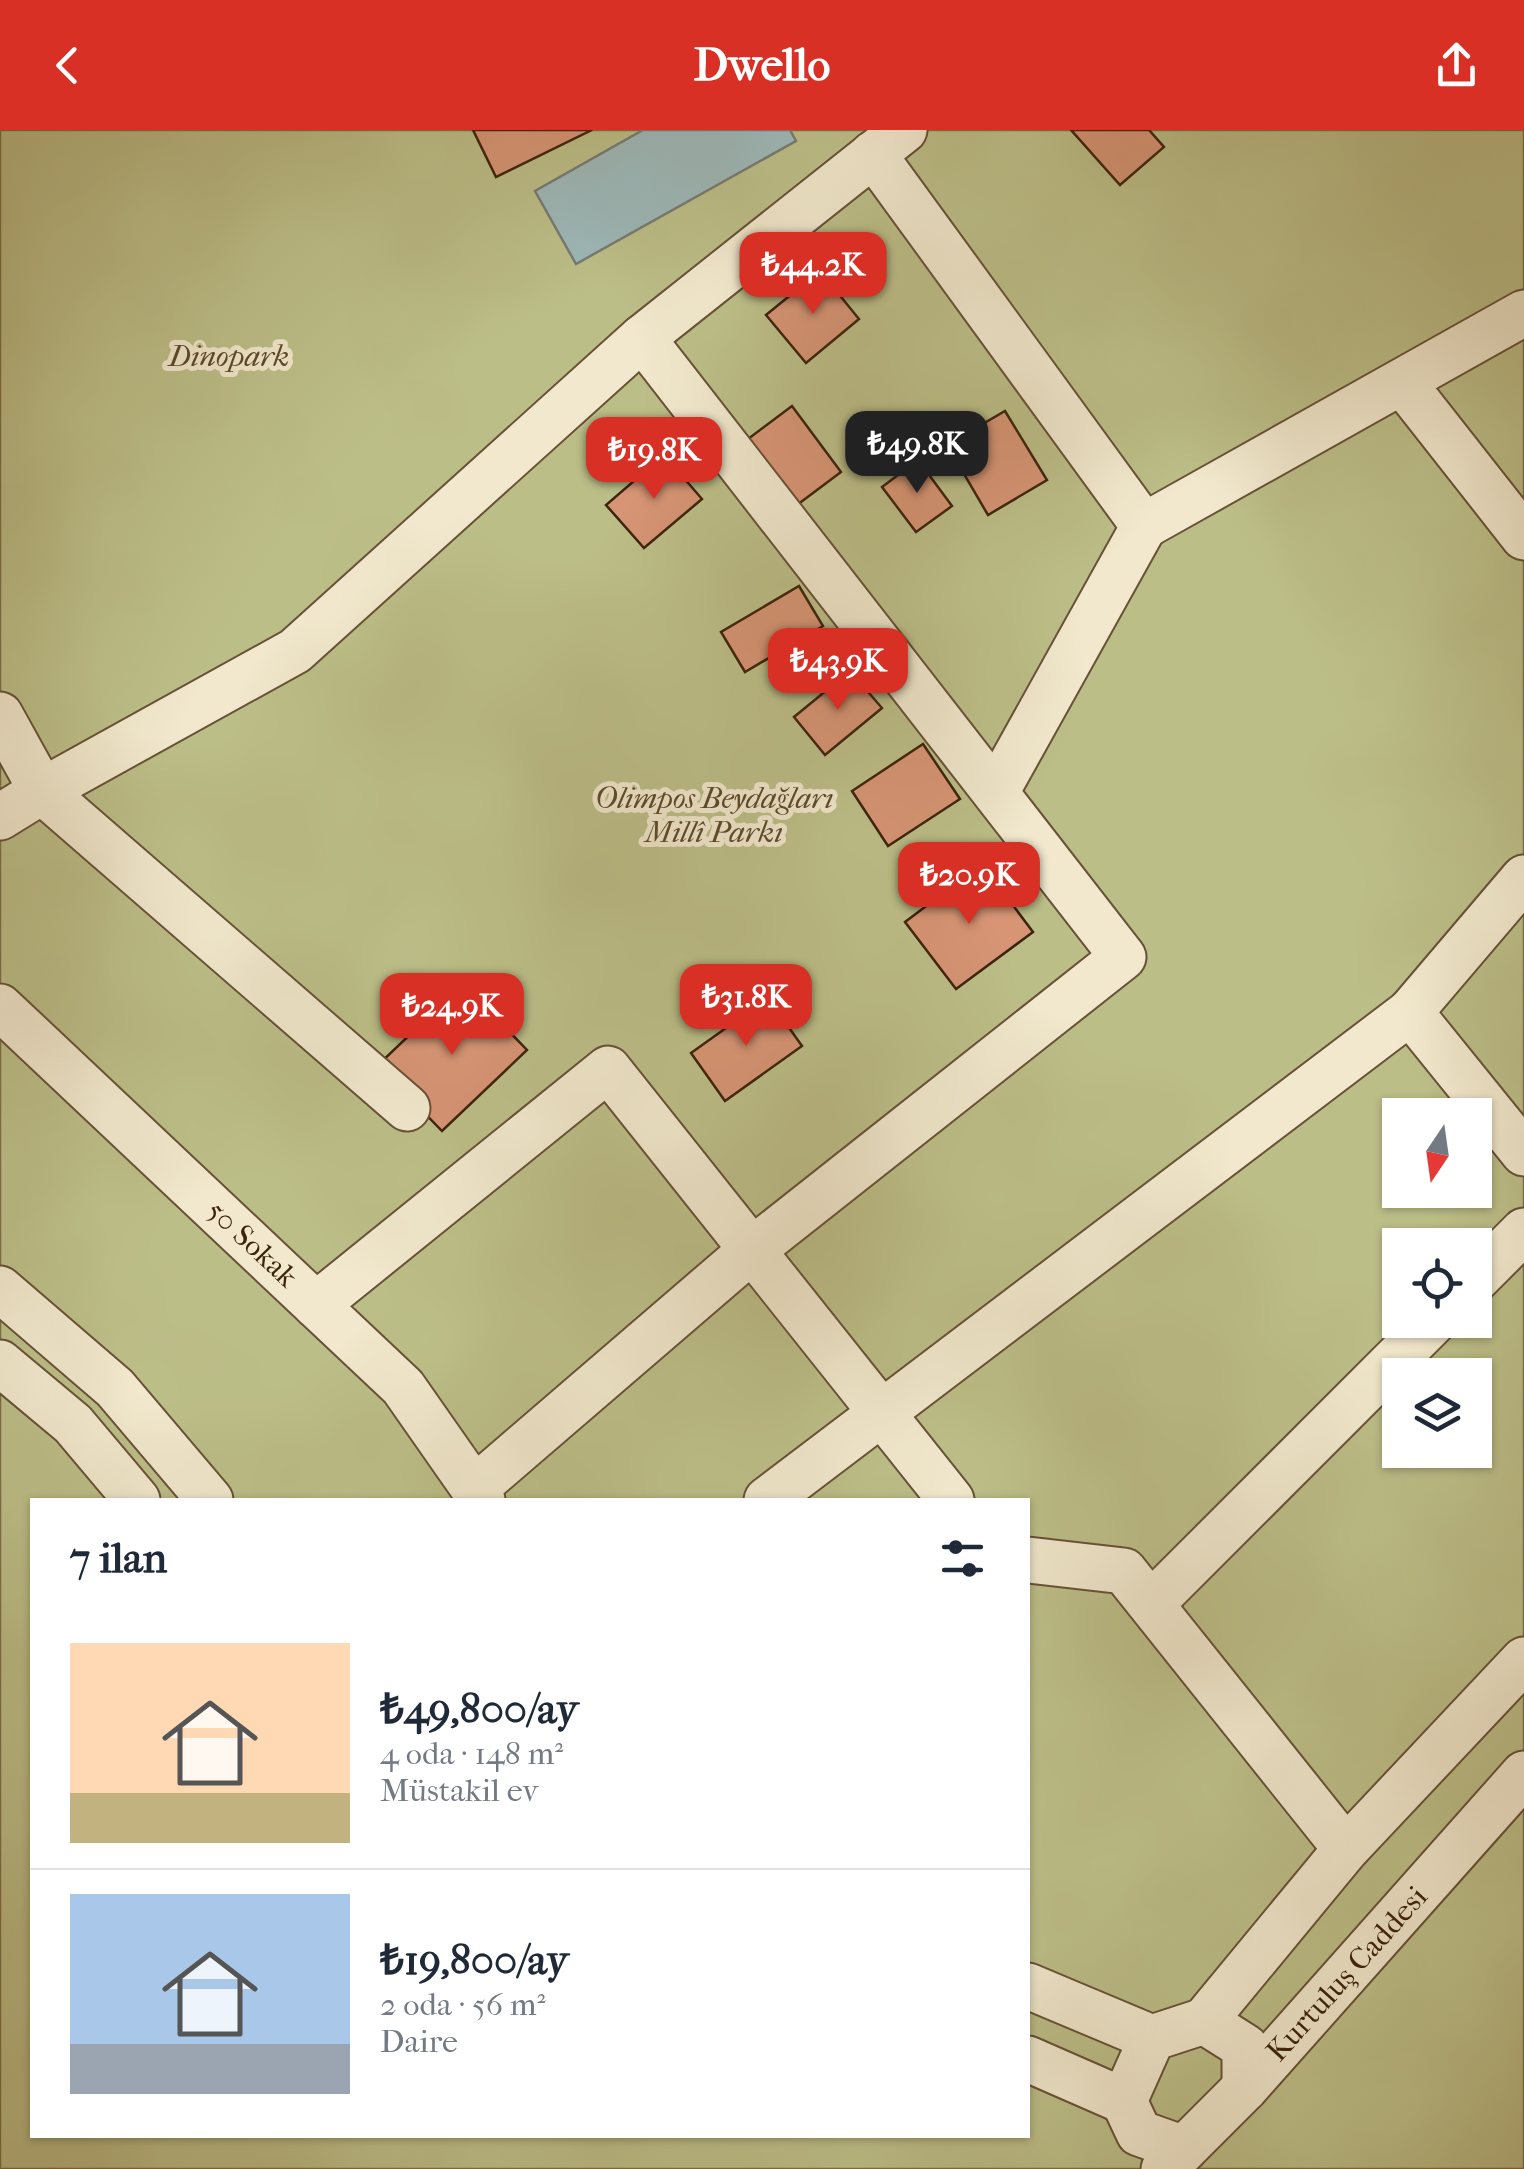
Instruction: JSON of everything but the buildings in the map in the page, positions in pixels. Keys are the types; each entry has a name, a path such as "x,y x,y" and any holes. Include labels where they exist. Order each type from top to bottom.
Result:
{"street":[{"path":"0,818 42,790 295,651 642,338 888,142 1144,526"},
{"path":"996,792 1144,526 1524,313"},
{"path":"478,1495 752,1250 1122,957 642,338"},
{"path":"1403,382 1524,537"},
{"path":"0,716 42,790 407,1108"},
{"path":"769,1498 1410,1012 1524,878"},
{"name":"50 Sokak","path":"0,1007 402,1387 478,1495"},
{"path":"1410,1012 1524,1153"},
{"path":"316,1305 608,1069 949,1498"},
{"path":"1492,1263 1524,1231"},
{"path":"0,1289 115,1388 208,1498"},
{"path":"1152,1603 1417,1338"},
{"path":"0,1362 73,1424 135,1498"},
{"path":"1030,1560 1124,1571 1346,1849"},
{"path":"1030,1987 1152,2038 1204,2021 1346,1849 1524,1660"},
{"name":"Kurtuluş Caddesi","path":"1151,2144 1246,2088 1524,1774"},
{"path":"1204,2021 1245,2047 1246,2088"},
{"path":"1151,2144 1152,2038"},
{"path":"1030,2059 1151,2144"}],"green space":[{"name":"Olimpos Beydağları Millî Parkı","path":"0,130 1524,130 1524,2169 0,2169"}],"water":[{"path":"643,130 790,130 796,141 576,264 535,191"}],"park label":[{"name":"Dinopark","path":"229,356"}]}
